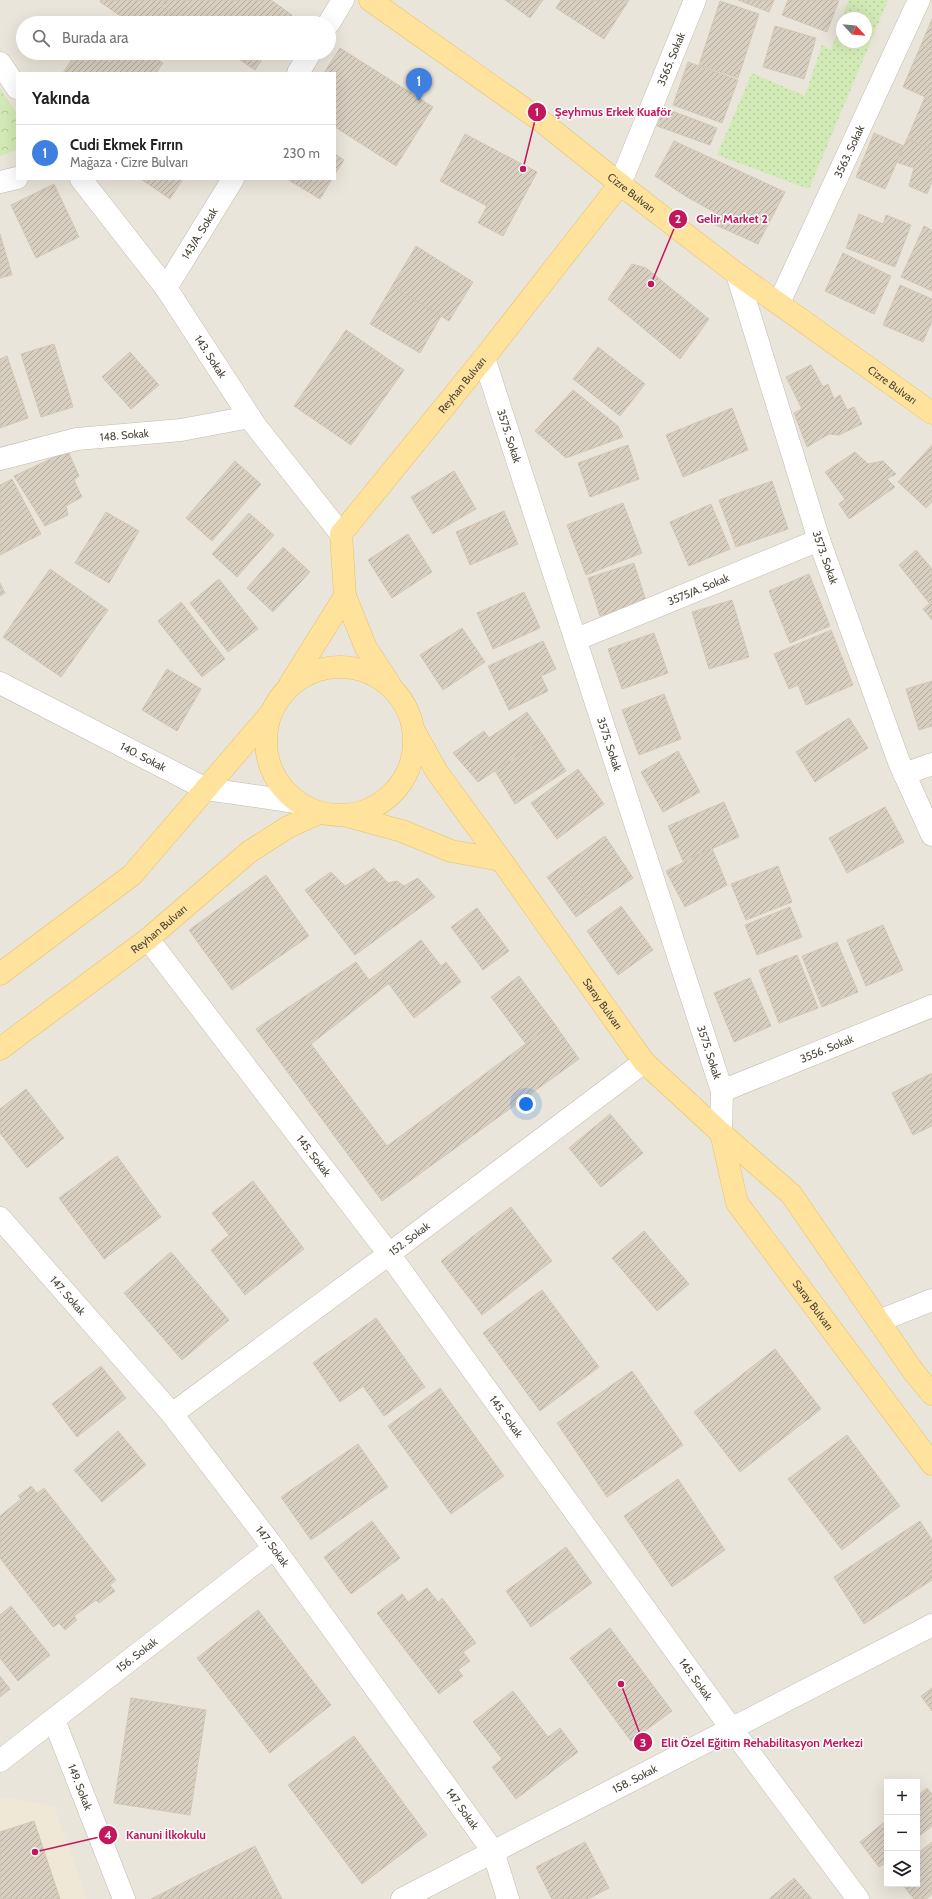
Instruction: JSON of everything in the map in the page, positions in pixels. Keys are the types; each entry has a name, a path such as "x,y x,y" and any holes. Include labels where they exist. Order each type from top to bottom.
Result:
{"main road":[{"name":"Cizre Bulvarı","path":"370,0 540,120 737,274 932,413"},
{"name":"Reyhan Bulvarı","path":"340,534 484,358 620,184"},
{"path":"340,534 345,596 366,648 391,688 406,707 413,729 413,753 406,775 390,796 369,810 344,816"},
{"path":"0,974 132,875 272,711 345,596"},
{"path":"285,691 304,676 326,668 349,668 372,674 391,688"},
{"path":"272,711 266,734 268,760 278,783 296,802 319,813 344,816 402,831 451,851 501,860"},
{"name":"Saray Bulvarı","path":"413,729 437,772 644,1062 721,1133 791,1194 913,1371 932,1394"},
{"name":"Reyhan Bulvarı","path":"0,1049 148,939 249,852 288,826 319,813"},
{"name":"Saray Bulvarı","path":"721,1133 737,1203 932,1464"}],"street":[{"path":"333,16 343,0"},
{"name":"3565. Sokak","path":"620,184 694,0"},
{"name":"3563. Sokak","path":"779,303 919,0"},
{"path":"299,72 306,60"},
{"path":"0,64 16,87"},
{"path":"0,182 16,178"},
{"name":"143. Sokak","path":"82,180 166,288 250,417 340,534"},
{"name":"143/A. Sokak","path":"166,288 232,180"},
{"name":"3573. Sokak","path":"737,274 819,540 904,774 932,835"},
{"name":"3575. Sokak","path":"484,358 577,639 722,1091 721,1133"},
{"name":"148. Sokak","path":"0,459 77,439 181,430 250,417"},
{"name":"3575/A. Sokak","path":"577,639 819,540"},
{"name":"140. Sokak","path":"0,683 206,789 296,802"},
{"path":"904,774 932,764"},
{"name":"145. Sokak","path":"148,939 389,1254 731,1728 858,1899"},
{"name":"3556. Sokak","path":"722,1091 932,1006"},
{"name":"152. Sokak","path":"172,1414 389,1254 644,1062"},
{"name":"147. Sokak","path":"0,1218 172,1414 274,1548 493,1851 508,1899"},
{"path":"879,1320 932,1300"},
{"name":"156. Sokak","path":"0,1761 274,1548"},
{"name":"158. Sokak","path":"402,1899 932,1625"},
{"name":"149. Sokak","path":"54,1720 124,1899"}],"shaded area":[{"path":"0,0 932,0 932,1899 0,1899"},
{"path":"0,1797 54,1806 87,1899 0,1899"}],"green space":[{"path":"849,0 888,0 872,38 872,12 844,12"},
{"path":"836,36 836,48 868,48 809,189 717,155 752,73 805,96 822,45 831,50"},
{"path":"0,89 16,112 16,150 0,156"}],"building":[{"path":"101,0 166,0 161,7 175,16 121,16 100,2"},
{"path":"166,0 271,0 292,15 175,16 161,7"},
{"path":"505,0 543,0 530,18"},
{"path":"561,0 629,0 604,39 556,8"},
{"path":"738,0 774,0 769,12"},
{"path":"788,0 839,0 827,32 782,15"},
{"path":"720,1 759,14 738,78 699,65"},
{"path":"932,19 932,50 921,45"},
{"path":"775,26 816,38 804,79 763,67"},
{"path":"921,45 932,50 932,100 903,87"},
{"path":"340,48 433,107 396,166 336,128 336,72 325,72 332,60 336,60 336,54"},
{"path":"71,60 158,60 163,63 157,72 64,72"},
{"path":"240,60 261,60 255,70"},
{"path":"688,62 738,80 722,123 673,105"},
{"path":"925,97 932,100 932,149 907,139"},
{"path":"664,108 717,128 710,145 657,126"},
{"path":"874,133 904,146 885,189 856,177"},
{"path":"465,134 537,172 503,236 478,223 487,206 440,181"},
{"path":"907,139 932,149 932,181 927,194 909,186 914,168 896,162"},
{"path":"674,141 785,192 758,244 709,222 714,212 687,197 655,176"},
{"path":"336,155 344,160 336,172"},
{"path":"142,180 182,180 170,199"},
{"path":"289,180 331,180 320,199"},
{"path":"54,184 79,237 36,258 11,205"},
{"path":"859,214 883,224 886,215 911,225 895,267 846,248"},
{"path":"924,226 932,230 932,291 901,277"},
{"path":"0,234 12,275 0,278"},
{"path":"416,246 473,282 449,321 392,286"},
{"path":"843,253 891,276 874,314 825,291"},
{"path":"632,264 646,268 709,319 680,359 608,299"},
{"path":"900,285 932,299 932,321 923,342 883,325"},
{"path":"392,286 441,316 420,353 370,324"},
{"path":"346,330 404,370 351,445 294,406"},
{"path":"54,344 73,407 41,417 21,354"},
{"path":"598,347 645,384 620,416 573,379"},
{"path":"130,352 159,385 131,409 102,377"},
{"path":"7,356 28,418 0,428 0,359"},
{"path":"811,365 823,387 828,384 834,399 840,395 847,410 854,407 862,424 839,435 829,434 807,447 794,413 802,409 786,377"},
{"path":"573,390 618,426 623,437 566,458 535,431"},
{"path":"732,408 748,450 683,477 666,435"},
{"path":"628,445 639,479 590,497 578,463"},
{"path":"932,445 932,502 926,508 898,482"},
{"path":"68,451 79,476 74,480 82,497 66,506 68,515 45,526 14,476"},
{"path":"855,452 868,464 883,461 896,474 887,479 895,487 849,519 839,504 845,499 825,472"},
{"path":"235,461 261,484 212,541 186,518"},
{"path":"454,471 476,509 433,534 411,497"},
{"path":"12,479 41,534 0,555 0,485"},
{"path":"772,481 788,529 736,547 719,500"},
{"path":"623,503 642,553 586,575 567,525"},
{"path":"711,504 730,549 689,566 670,522"},
{"path":"504,511 518,544 470,565 456,532"},
{"path":"106,512 139,531 109,583 75,563"},
{"path":"249,513 274,535 237,577 212,554"},
{"path":"408,534 432,572 392,598 368,560"},
{"path":"283,547 310,572 273,612 247,588"},
{"path":"916,550 932,569 932,602 930,604 899,565"},
{"path":"634,563 646,601 600,616 588,578"},
{"path":"50,569 108,610 61,677 3,637"},
{"path":"809,574 830,626 790,643 769,591"},
{"path":"219,579 258,629 228,652 190,603"},
{"path":"0,583 5,593 0,596"},
{"path":"524,592 540,628 493,649 477,613"},
{"path":"732,600 749,657 709,669 692,612"},
{"path":"181,602 225,659 202,677 158,621"},
{"path":"932,602 932,620 923,609"},
{"path":"462,628 485,662 443,690 420,655"},
{"path":"831,630 853,685 806,705 798,685 789,689 774,654"},
{"path":"654,633 668,673 622,689 608,649"},
{"path":"543,641 556,669 541,676 548,691 509,710 488,666"},
{"path":"167,669 201,689 177,731 142,710"},
{"path":"932,681 932,726 919,730 906,689"},
{"path":"664,694 681,739 639,755 622,710"},
{"path":"527,712 545,738 478,782 453,753 484,731 489,738"},
{"path":"849,718 868,748 815,782 796,752"},
{"path":"545,738 566,771 515,804 495,771"},
{"path":"678,751 700,792 663,812 641,772"},
{"path":"578,769 604,804 557,839 531,803"},
{"path":"724,802 739,837 683,861 668,826"},
{"path":"885,807 904,842 847,873 829,838"},
{"path":"605,836 633,878 593,905 565,864"},
{"path":"712,848 727,885 685,907 666,871"},
{"path":"565,864 593,905 576,917 547,877"},
{"path":"778,866 792,902 746,920 731,884"},
{"path":"374,868 388,883 397,881 404,886 418,878 435,897 355,955 305,890 331,872 345,886"},
{"path":"266,875 309,936 232,990 189,930"},
{"path":"621,906 653,950 618,975 587,931"},
{"path":"790,907 802,937 757,955 745,925"},
{"path":"477,908 509,951 483,970 451,927"},
{"path":"883,925 903,970 866,986 847,940"},
{"path":"421,940 441,966 446,962 461,982 414,1018 380,972"},
{"path":"837,942 858,992 822,1007 802,956"},
{"path":"797,955 818,1008 779,1023 759,970"},
{"path":"356,962 369,980 380,972 388,984 311,1044 387,1146 554,1023 579,1059 382,1201 256,1029"},
{"path":"519,976 554,1023 526,1044 491,997"},
{"path":"750,978 771,1026 734,1042 714,993"},
{"path":"932,1073 932,1126 913,1135 892,1093"},
{"path":"26,1089 64,1138 27,1168 0,1133 0,1109"},
{"path":"610,1114 643,1153 601,1187 569,1148"},
{"path":"117,1156 161,1217 104,1259 59,1198"},
{"path":"253,1181 304,1249 245,1295 211,1250 229,1235 212,1213"},
{"path":"511,1207 552,1261 482,1315 441,1261"},
{"path":"644,1231 689,1284 657,1311 612,1258"},
{"path":"171,1252 229,1320 182,1360 124,1293"},
{"path":"542,1290 599,1367 540,1411 483,1333"},
{"path":"376,1318 425,1387 384,1416 363,1386 340,1402 313,1363"},
{"path":"775,1349 821,1409 740,1472 694,1412"},
{"path":"101,1366 126,1398 77,1437 52,1404"},
{"path":"632,1371 683,1445 607,1497 557,1423"},
{"path":"440,1388 504,1476 451,1514 388,1426"},
{"path":"118,1431 146,1465 102,1502 74,1470"},
{"path":"847,1435 900,1506 842,1550 788,1479"},
{"path":"358,1444 388,1487 311,1540 281,1497"},
{"path":"678,1479 725,1550 672,1587 624,1516"},
{"path":"31,1486 37,1493 44,1488 116,1580 110,1585 115,1591 99,1603 96,1600 74,1616 77,1620 65,1630 59,1623 53,1627 0,1558 0,1516 21,1499 18,1496"},
{"path":"372,1521 400,1558 351,1594 324,1557"},
{"path":"920,1521 932,1540 932,1580 864,1624 834,1577"},
{"path":"566,1547 592,1583 531,1627 506,1591"},
{"path":"427,1588 438,1602 442,1598 476,1643 463,1652 470,1661 458,1670 463,1676 439,1694 377,1613 402,1594 408,1602"},
{"path":"11,1606 50,1655 18,1681 0,1658 0,1615"},
{"path":"258,1610 331,1705 270,1753 197,1658"},
{"path":"610,1628 672,1711 631,1741 570,1658"},
{"path":"0,1676 10,1689 0,1697"},
{"path":"932,1688 932,1711 921,1696"},
{"path":"513,1691 548,1737 560,1728 578,1752 516,1799 492,1767 502,1759 473,1722"},
{"path":"131,1698 206,1710 190,1815 114,1803"},
{"path":"354,1736 427,1835 362,1884 288,1785"},
{"path":"927,1788 932,1794 932,1826 920,1836 920,1815 920,1794"},
{"path":"34,1821 60,1899 0,1899 0,1832"},
{"path":"884,1822 884,1864 879,1867 860,1842"},
{"path":"585,1842 609,1888 588,1899 552,1899 536,1867"},
{"path":"932,1842 932,1894 926,1899 914,1899 904,1887 920,1887 920,1852"},
{"path":"255,1846 282,1899 151,1899"},
{"path":"794,1878 812,1899 769,1899"}],"place":[{"name":"Cudi Ekmek Fırrın","path":"419,101"},
{"name":"Şeyhmus Erkek Kuaför","path":"523,169"},
{"name":"Gelir Market 2","path":"651,284"},
{"name":"Elit Özel Eğitim Rehabilitasyon Merkezi","path":"621,1684"},
{"name":"Kanuni İlkokulu","path":"35,1852"}]}
